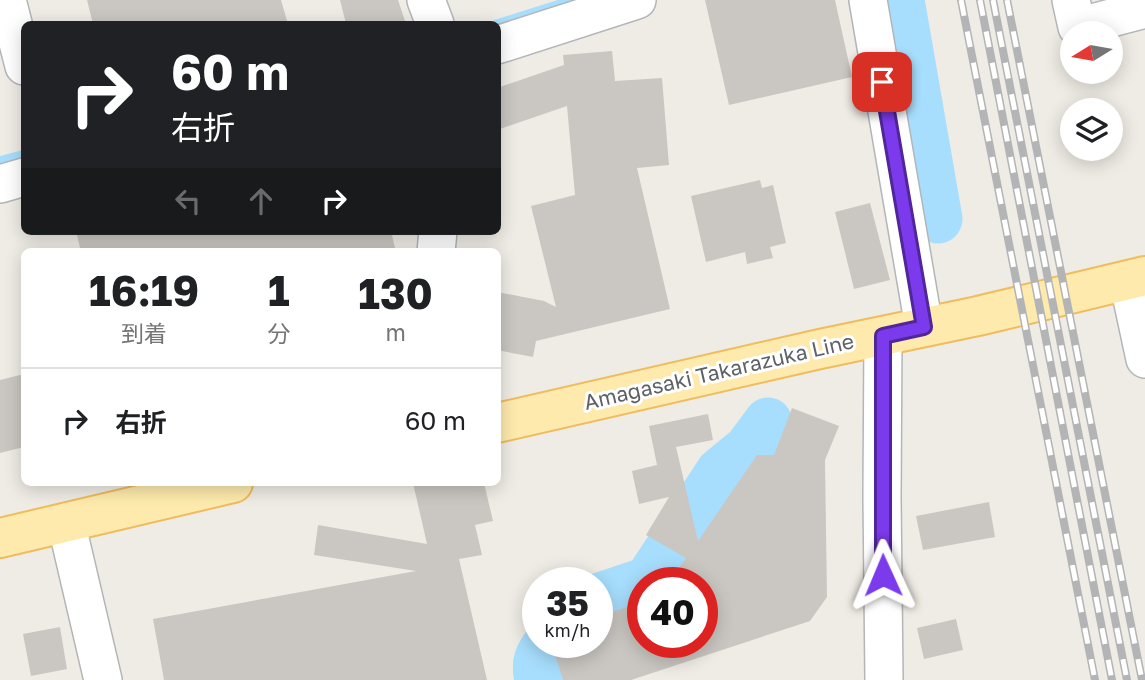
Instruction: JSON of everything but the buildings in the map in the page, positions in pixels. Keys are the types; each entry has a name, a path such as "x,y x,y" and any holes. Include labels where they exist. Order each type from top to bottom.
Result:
{"main road":[{"name":"Amagasaki Takarazuka Line","path":"501,421 1136,278"},
{"path":"0,538 220,486"}],"street":[{"path":"8,0 21,54"},
{"path":"426,0 434,21"},
{"path":"501,44 637,0"},
{"path":"868,0 924,327"},
{"path":"1071,0 1077,27 1145,9"},
{"path":"0,184 21,178"},
{"path":"1136,278 1143,338"},
{"path":"883,336 884,680"},
{"path":"66,522 97,679"}],"waterway":[{"path":"501,22 571,0"},
{"path":"900,0 938,219"},
{"path":"0,160 21,155"},
{"path":"613,593 648,581 720,472 748,449 768,422"},
{"path":"539,658 539,680"}],"railway":[{"path":"961,0 1095,680"},
{"path":"980,0 1112,680"},
{"path":"993,0 1127,680"},
{"path":"1007,0 1142,680"}],"route":[{"path":"882,82 924,327 883,336 883,575"}]}
